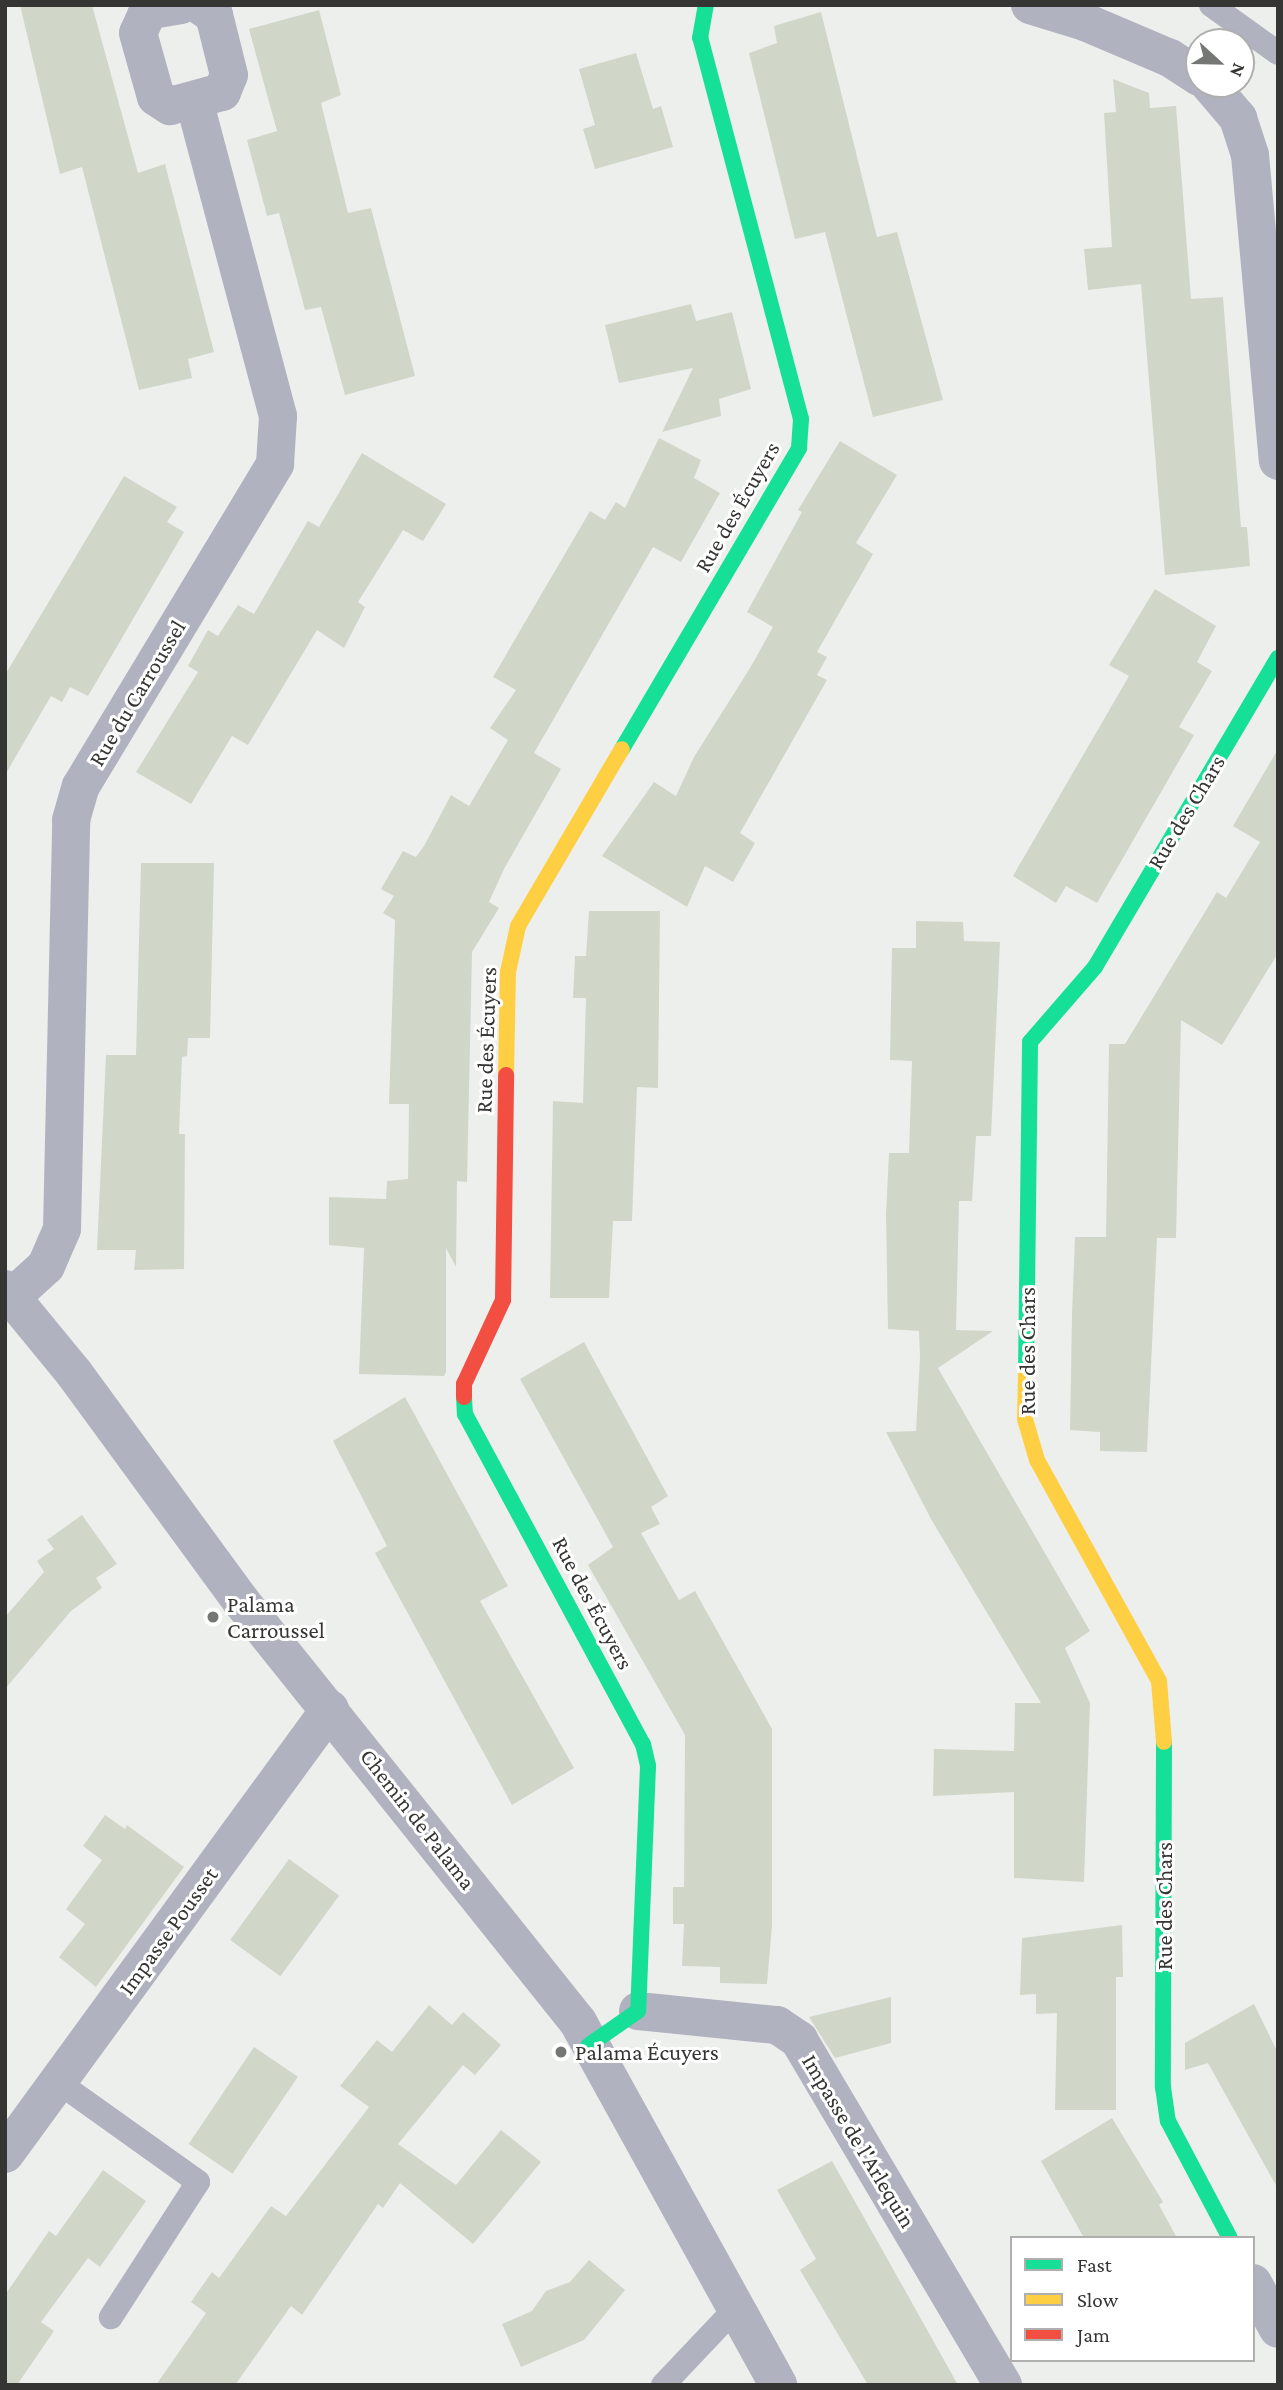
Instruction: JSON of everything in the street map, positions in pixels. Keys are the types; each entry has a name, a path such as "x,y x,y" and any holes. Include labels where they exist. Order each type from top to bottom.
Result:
{"street":[{"path":"181,5 148,11 138,33 156,97 170,106 222,92 229,75 215,15 199,5"},
{"name":"Rue des Écuyers","path":"638,2011 648,1766 643,1744 465,1415 464,1384 503,1300 508,972 518,926 799,448 801,419 700,38 706,5"},
{"path":"1031,5 1085,22 1158,52 1185,68"},
{"path":"1221,98 1238,118 1250,155 1278,461"},
{"name":"Rue du Carroussel","path":"8,1293 46,1266 62,1229 71,820 81,786 275,464 278,416 194,101"},
{"name":"Rue des Chars","path":"1229,2236 1168,2121 1163,2087 1164,1718 1159,1681 1037,1460 1025,1419 1030,1042 1095,967 1278,658"},
{"name":"Chemin de Palama","path":"8,1293 74,1373 241,1601 578,2022 733,2311 778,2385"},
{"name":"Impasse Pousset","path":"5,2154 330,1709"},
{"path":"589,2045 638,2011"},
{"name":"Impasse de l'Arlequin","path":"638,2011 777,2025 799,2040 1003,2385"},
{"path":"1255,2287 1278,2329"}],"lane":[{"path":"1211,5 1278,53"},
{"path":"58,2082 198,2182 111,2317"},
{"path":"663,2385 733,2311"}],"building":[{"path":"20,5 92,5 138,173 165,164 214,352 188,359 192,378 139,390 82,167 60,174"},
{"path":"319,10 341,95 321,103 348,213 371,208 415,376 345,395 321,307 305,310 279,213 267,216 247,140 277,131 249,29"},
{"path":"821,12 877,237 897,232 943,400 873,417 825,232 795,239 749,53 777,43 774,26"},
{"path":"636,53 653,109 661,106 673,147 595,169 583,129 595,125 579,69"},
{"path":"1113,79 1149,93 1150,108 1176,106 1191,299 1223,297 1241,527 1247,527 1250,566 1165,575 1141,284 1088,290 1084,249 1112,247 1104,113 1116,112"},
{"path":"691,304 696,321 732,312 751,389 719,399 721,416 662,432 693,368 619,383 605,325"},
{"path":"659,438 701,460 694,478 720,493 681,562 653,547 534,753 561,769 504,869 489,902 499,908 472,952 467,1182 457,1181 456,1267 446,1248 446,1372 444,1376 359,1374 364,1248 329,1245 329,1197 386,1199 387,1181 408,1179 409,1104 389,1104 395,920 383,913 394,896 381,889 403,851 416,857 451,795 469,806 508,740 490,728 516,690 493,677 590,511 605,520 616,502 625,508"},
{"path":"840,441 897,475 856,543 873,554 817,652 827,657 817,675 827,680 740,833 755,843 733,882 705,866 687,907 602,856 654,782 676,796 694,757 750,668 773,627 747,612 802,512 798,510"},
{"path":"362,453 446,504 423,541 403,530 358,602 365,607 344,648 317,630 248,745 232,736 191,804 136,772 198,672 188,666 208,630 218,636 238,605 254,614 308,521 319,527"},
{"path":"124,476 177,507 167,522 184,532 88,696 70,687 62,702 51,696 5,775 5,675"},
{"path":"1155,589 1216,626 1197,662 1212,671 1179,727 1194,735 1097,903 1066,886 1056,903 1013,876 1129,676 1109,665"},
{"path":"1278,749 1278,953 1222,1045 1181,1020 1176,1238 1157,1238 1147,1452 1100,1451 1100,1432 1070,1430 1072,1315 1075,1237 1106,1237 1109,1044 1125,1044 1217,892 1226,898 1260,842 1233,826"},
{"path":"141,863 214,863 210,1038 188,1038 187,1056 182,1057 179,1134 185,1134 184,1269 134,1270 136,1250 97,1250 106,1055 136,1055"},
{"path":"589,911 660,911 658,1088 637,1087 632,1221 613,1221 609,1298 550,1298 553,1101 583,1103 586,998 573,998 575,956 586,956"},
{"path":"916,921 963,922 964,941 1000,942 991,1136 976,1136 972,1201 959,1201 956,1330 993,1331 938,1368 1090,1631 1065,1648 1090,1703 1084,1882 1014,1878 1014,1792 933,1796 934,1749 1014,1751 1015,1703 1041,1703 931,1519 886,1432 916,1431 919,1331 888,1329 886,1214 889,1153 909,1153 912,1061 890,1060 892,948 916,948"},
{"path":"584,1342 668,1496 651,1507 660,1524 641,1533 679,1600 695,1591 772,1729 772,1926 767,1984 720,1983 720,1967 682,1966 684,1924 673,1924 673,1887 684,1887 685,1735 588,1565 613,1547 520,1379"},
{"path":"405,1397 508,1586 480,1601 574,1768 512,1805 375,1553 387,1546 333,1441"},
{"path":"82,1515 117,1564 96,1578 102,1588 71,1611 5,1689 5,1617 44,1572 37,1561 54,1549 47,1540"},
{"path":"105,1815 125,1829 127,1825 184,1867 96,1987 59,1957 85,1924 66,1909 102,1860 83,1846"},
{"path":"289,1859 339,1895 280,1976 230,1940"},
{"path":"1122,1925 1123,1977 1116,1977 1116,2110 1055,2110 1057,2013 1036,2014 1036,1994 1020,1995 1022,1938"},
{"path":"891,1997 891,2043 835,2058 809,2017"},
{"path":"1254,2004 1278,2053 1278,2189 1208,2063 1185,2070 1185,2043"},
{"path":"429,2005 452,2025 463,2012 501,2045 475,2075 463,2065 398,2144 456,2185 501,2130 541,2162 473,2244 400,2183 383,2208 378,2204 302,2315 291,2306 235,2385 156,2385 206,2313 191,2302 212,2272 219,2278 271,2206 286,2216 369,2107 340,2086 377,2040 392,2052"},
{"path":"254,2047 298,2077 233,2174 189,2144"},
{"path":"1112,2118 1163,2202 1159,2205 1176,2236 1083,2236 1041,2161"},
{"path":"832,2161 958,2385 868,2385 800,2270 816,2259 777,2190"},
{"path":"103,2170 146,2201 100,2267 88,2258 41,2322 54,2331 17,2385 5,2385 5,2295 49,2231 56,2236"},
{"path":"589,2260 625,2290 584,2340 521,2367 502,2324 532,2311 546,2291 570,2282"}],"traffic: fast":[{"path":"622,749 799,448 801,419 700,38 706,5"},
{"path":"1026,1373 1030,1042 1095,967 1278,658"},
{"path":"464,1397 465,1414 643,1744 648,1766 638,2011 589,2045"},
{"path":"1164,1742 1163,2087 1168,2121 1229,2236"}],"traffic: slow":[{"path":"506,1075 508,972 518,926 622,749"},
{"path":"1026,1373 1025,1419 1037,1460 1159,1681 1164,1742"}],"traffic: jam":[{"path":"464,1397 464,1384 503,1300 506,1075"}],"place":[{"name":"Palama Carroussel","path":"213,1617"},
{"name":"Palama Écuyers","path":"561,2052"}]}
